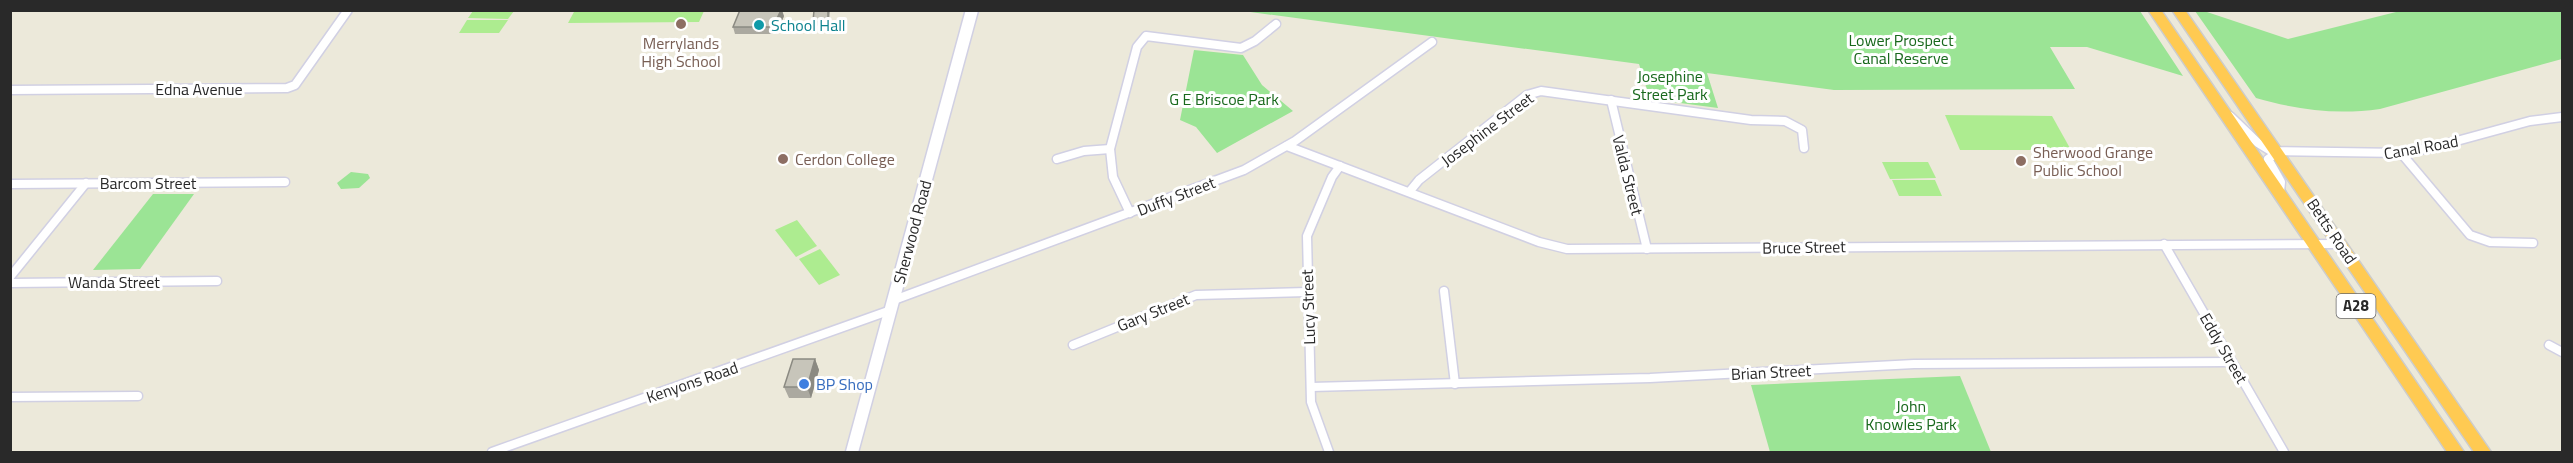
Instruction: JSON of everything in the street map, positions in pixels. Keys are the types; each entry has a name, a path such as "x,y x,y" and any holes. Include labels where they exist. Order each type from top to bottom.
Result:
{"highway":[{"name":"Betts Road","path":"2154,10 2456,453"},
{"name":"Betts Road","path":"2179,13 2341,244 2483,453"}],"main road":[{"name":"Sherwood Road","path":"852,453 972,10"}],"street":[{"name":"Edna Avenue","path":"10,90 287,88 295,85 348,10"},
{"path":"1130,213 1113,177 1110,149 1137,47 1146,36 1240,48 1255,41 1276,24"},
{"name":"Duffy Street","path":"893,305 1244,170 1287,146 1432,42"},
{"name":"Josephine Street","path":"1410,192 1419,180 1529,94 1547,91 1756,120 1788,121 1802,130 1804,148"},
{"name":"Valda Street","path":"1611,100 1647,249"},
{"path":"2226,114 2239,122 2263,147 2277,152"},
{"name":"Canal Road","path":"2277,152 2402,153 2431,148 2530,121 2562,117"},
{"name":"Bruce Street","path":"1287,146 1557,248 2341,244"},
{"path":"1057,159 1084,151 1110,149"},
{"path":"2277,152 2268,159 2281,182 2280,192"},
{"path":"2402,153 2473,240 2533,243"},
{"name":"Lucy Street","path":"1329,453 1312,407 1307,236 1332,177 1340,166"},
{"name":"Barcom Street","path":"10,184 285,182"},
{"path":"10,277 86,183"},
{"name":"Eddy Street","path":"2164,244 2284,453"},
{"name":"Wanda Street","path":"10,282 217,281"},
{"path":"1444,291 1455,384"},
{"name":"Gary Street","path":"1073,345 1196,295 1307,292"},
{"name":"Kenyons Road","path":"493,452 893,305"},
{"path":"2549,345 2562,352"},
{"name":"Brian Street","path":"1311,387 1650,378 1914,364 2232,362"},
{"path":"10,397 138,396"}],"green space":[{"path":"575,10 704,11 699,22 568,23"},
{"path":"473,11 514,11 508,19 468,18"},
{"name":"Lower Prospect Canal Reserve","path":"1243,11 2140,11 2183,76 2087,47 2050,47 2075,89 1834,90 1707,73 1718,108 1650,99 1639,64"},
{"path":"2195,11 2204,11 2288,39 2400,11 2562,11 2562,59 2380,109 2348,112 2302,108 2256,98"},
{"path":"467,20 508,20 499,33 459,33"},
{"name":"G E Briscoe Park","path":"1194,50 1243,55 1262,85 1293,111 1217,153 1196,127 1180,120"},
{"path":"1945,115 2052,116 2071,150 1960,150"},
{"path":"1882,162 1928,162 1936,178 1890,179"},
{"path":"351,172 368,174 370,178 359,188 341,189 337,183"},
{"path":"1892,180 1935,180 1942,196 1899,196"},
{"path":"153,194 194,194 140,269 93,270"},
{"path":"797,220 817,246 796,257 775,230"},
{"path":"820,249 840,275 819,285 799,259"},
{"name":"John Knowles Park","path":"1960,376 1991,452 1770,452 1751,385"}],"building":[{"path":"740,10 781,10 773,27 733,27"},
{"path":"814,10 828,10 828,21 813,22"},
{"path":"793,359 815,359 807,387 784,387"}],"place":[{"name":"Merrylands High School","path":"681,24"},
{"name":"School Hall","path":"759,25"},
{"name":"Cerdon College","path":"783,159"},
{"name":"Sherwood Grange Public School","path":"2021,161"},
{"name":"BP Shop","path":"804,384"}],"park label":[{"name":"Josephine Street Park","path":"1670,85"}]}
